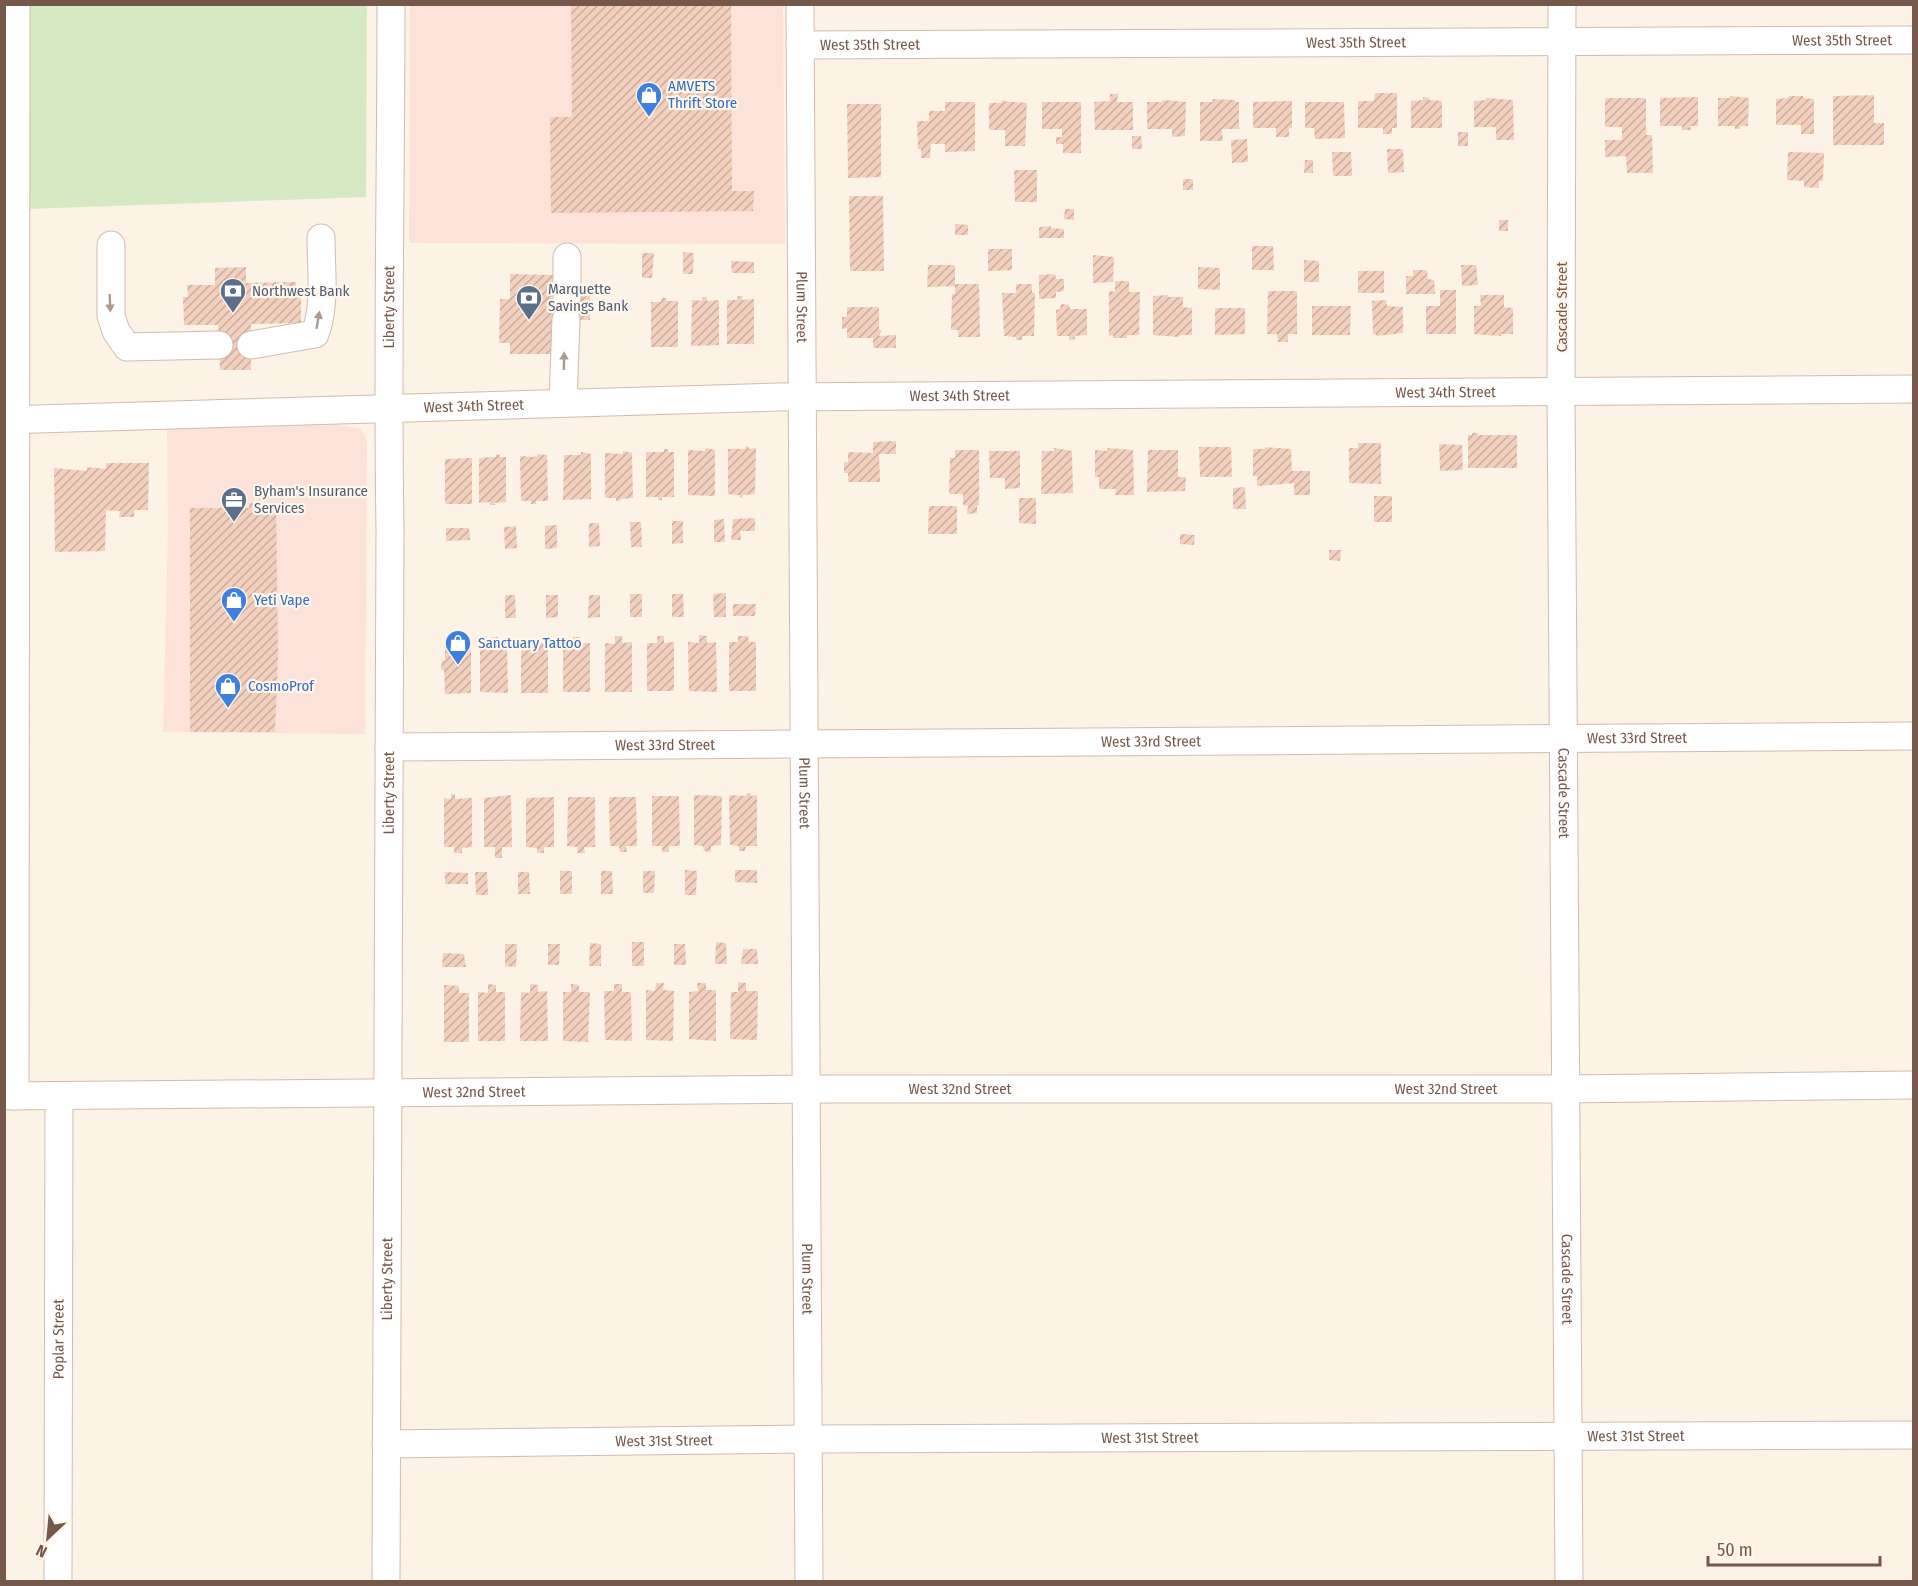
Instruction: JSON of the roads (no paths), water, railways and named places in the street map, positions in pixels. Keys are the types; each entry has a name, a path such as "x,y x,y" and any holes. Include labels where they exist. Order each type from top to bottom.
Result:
{"street":[{"path":"10,1096 10,419 16,4"},
{"name":"Liberty Street","path":"386,1581 391,4"},
{"name":"Plum Street","path":"800,4 809,1581"},
{"name":"Cascade Street","path":"1562,4 1561,392 1569,1581"},
{"name":"West 35th Street","path":"800,45 1914,39"},
{"path":"251,345 315,334 319,324 321,304 321,238"},
{"path":"111,244 111,316 116,331 127,347 219,345"},
{"path":"563,403 567,257"},
{"name":"West 34th Street","path":"10,419 802,397 1914,389"},
{"name":"West 33rd Street","path":"389,747 1914,735"},
{"name":"West 32nd Street","path":"10,1096 807,1089 1566,1089 1914,1085"},
{"name":"Poplar Street","path":"58,1581 59,1096"},
{"name":"West 31st Street","path":"387,1444 808,1439 1914,1435"}],"place":[{"name":"AMVETS Thrift Store","path":"649,118"},
{"name":"Northwest Bank","path":"233,314"},
{"name":"Marquette Savings Bank","path":"529,321"},
{"name":"Byham's Insurance Services","path":"234,523"},
{"name":"Yeti Vape","path":"234,623"},
{"name":"Sanctuary Tattoo","path":"458,666"},
{"name":"CosmoProf","path":"228,709"}]}
